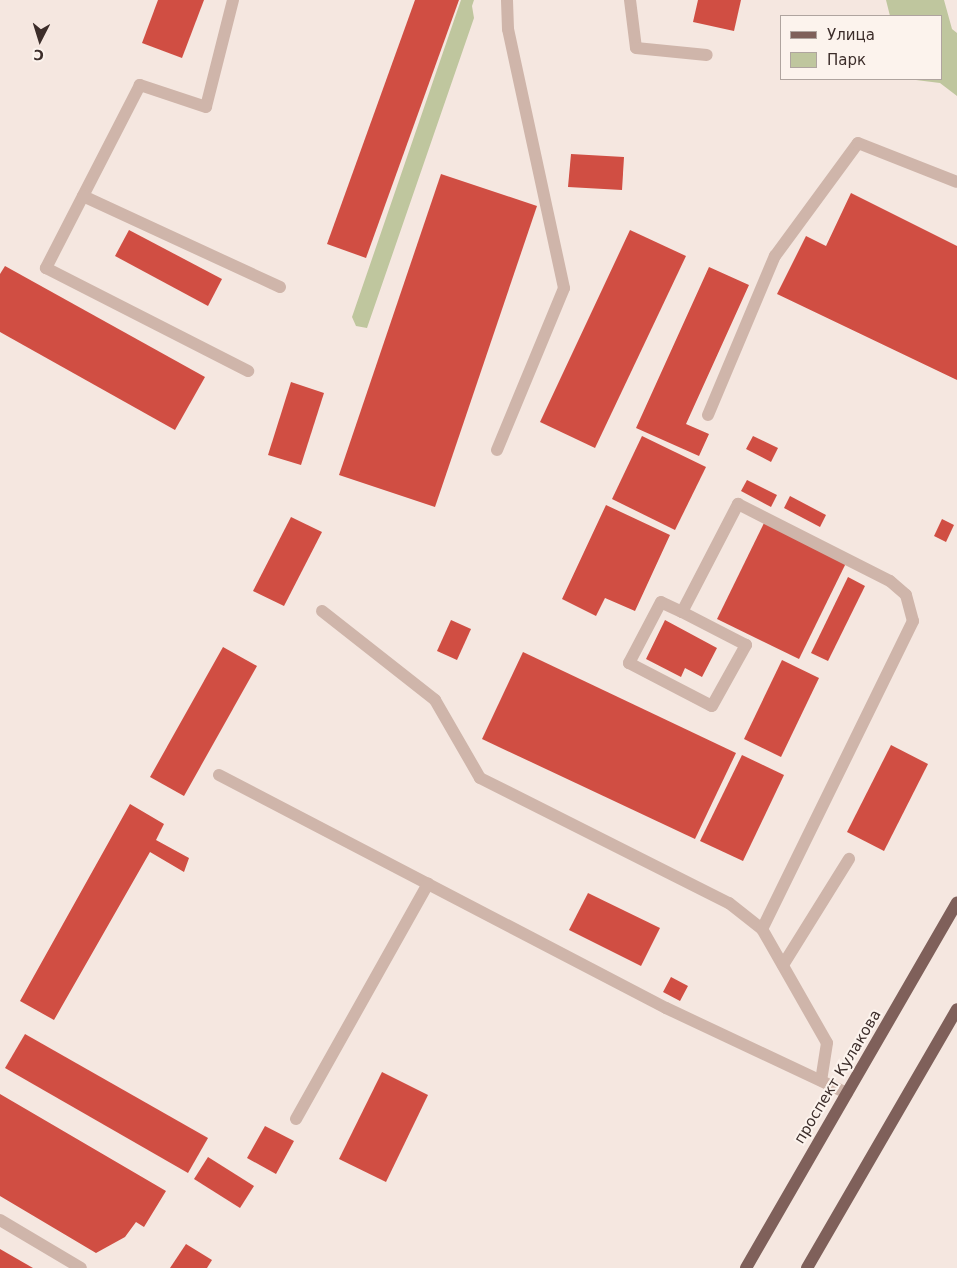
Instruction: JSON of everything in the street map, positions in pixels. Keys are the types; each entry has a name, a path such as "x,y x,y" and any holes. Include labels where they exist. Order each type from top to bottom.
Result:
{"main road":[{"name":"проспект Кулакова","path":"746,1268 847,1092 902,1002 957,903"},
{"path":"807,1268 957,1009"}],"lane":[{"path":"233,0 206,107 140,84 46,268 248,371"},
{"path":"498,450 564,288 508,29 507,0"},
{"path":"630,0 636,48 707,55"},
{"path":"708,415 775,256 858,143 957,182"},
{"path":"83,196 280,287"},
{"path":"682,612 738,504 890,581 906,595 913,620 762,929"},
{"path":"661,602 682,612 746,645 712,706 629,663 661,602"},
{"path":"322,611 435,700 480,778 729,903 762,929 827,1043 821,1080"},
{"path":"219,775 666,1008 847,1092"},
{"path":"783,965 849,859"},
{"path":"296,1119 428,884"},
{"path":"0,1220 81,1268"}],"green space":[{"path":"461,0 474,0 472,6 474,18 367,328 356,326 352,317"},
{"path":"886,0 944,0 952,29 957,33 957,96 940,83 916,80 942,80 942,15 890,15"}],"building":[{"path":"158,0 204,0 182,58 142,43"},
{"path":"415,0 459,0 366,258 327,244"},
{"path":"698,0 741,0 734,31 693,22"},
{"path":"571,154 624,157 622,190 568,187"},
{"path":"441,174 537,206 435,507 339,475"},
{"path":"851,193 957,246 957,380 777,294 806,236 826,246"},
{"path":"129,230 222,279 208,306 115,256"},
{"path":"630,230 686,256 595,448 540,422"},
{"path":"5,266 205,377 175,430 0,332 0,274"},
{"path":"709,267 749,285 686,424 709,434 699,456 636,428"},
{"path":"291,382 324,393 301,465 268,455"},
{"path":"642,436 706,467 675,530 612,499"},
{"path":"753,436 778,448 771,462 746,449"},
{"path":"747,480 777,495 771,507 741,491"},
{"path":"790,496 826,515 820,527 784,508"},
{"path":"606,505 670,535 635,611 605,598 596,616 562,599"},
{"path":"291,517 322,532 284,606 253,591"},
{"path":"942,519 954,525 946,542 934,536"},
{"path":"764,523 846,563 799,659 717,619"},
{"path":"848,577 865,586 828,661 811,653"},
{"path":"451,620 471,629 457,660 437,651"},
{"path":"665,620 717,648 702,677 685,668 681,677 646,659"},
{"path":"223,647 257,666 184,796 150,777"},
{"path":"523,652 736,753 695,839 482,739"},
{"path":"782,660 819,678 781,757 744,739"},
{"path":"891,745 928,764 884,851 847,832"},
{"path":"742,755 784,775 743,861 700,841"},
{"path":"130,804 164,824 156,840 189,858 184,872 150,852 54,1020 20,1001"},
{"path":"588,893 660,928 641,966 569,930"},
{"path":"671,977 688,986 680,1001 663,992"},
{"path":"25,1034 208,1138 188,1173 5,1068"},
{"path":"382,1072 428,1095 386,1182 339,1159"},
{"path":"0,1094 166,1191 144,1227 136,1222 125,1237 96,1253 0,1196"},
{"path":"265,1126 294,1141 276,1174 247,1158"},
{"path":"208,1157 254,1186 240,1208 194,1179"},
{"path":"186,1244 212,1260 207,1268 170,1268"},
{"path":"0,1249 33,1268 0,1268"}]}
